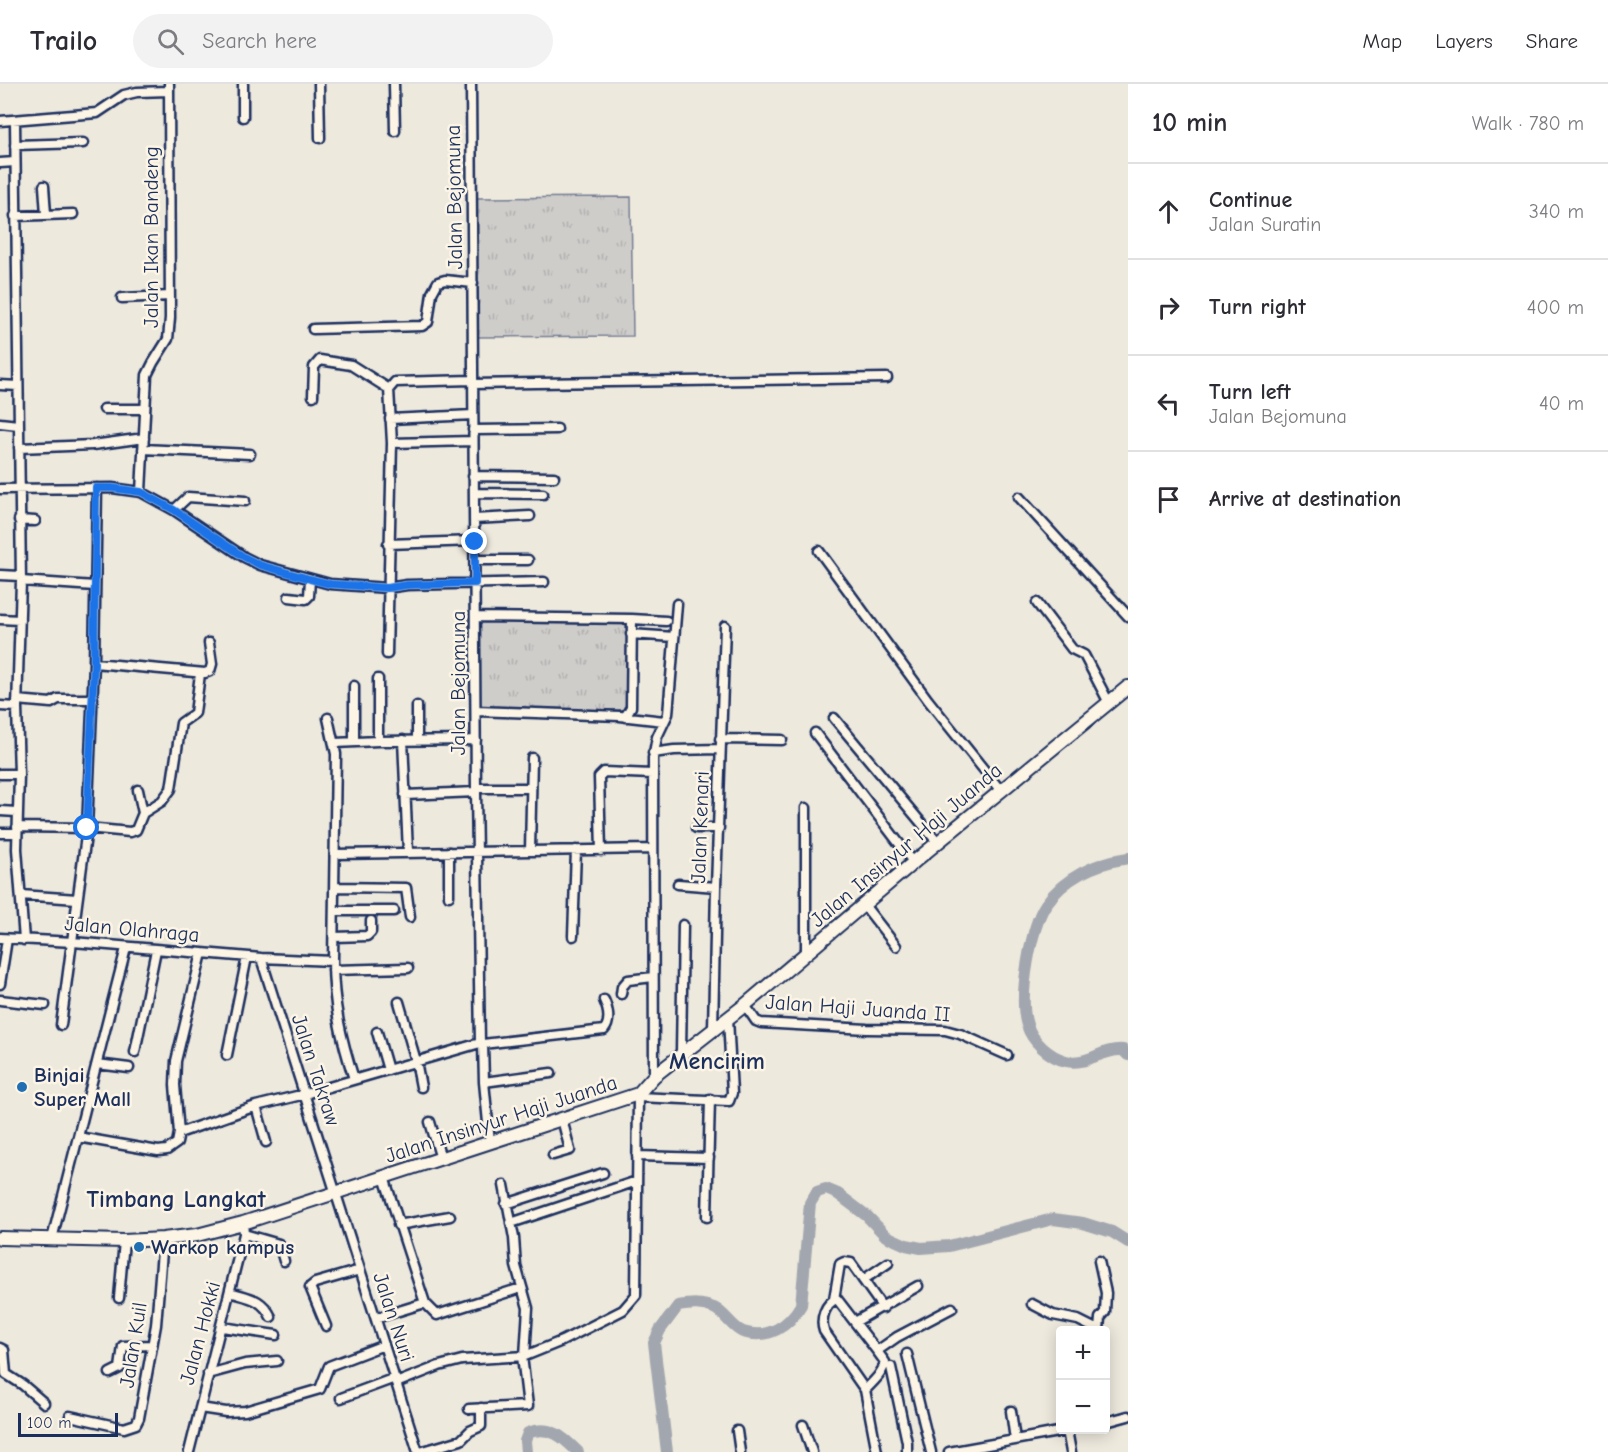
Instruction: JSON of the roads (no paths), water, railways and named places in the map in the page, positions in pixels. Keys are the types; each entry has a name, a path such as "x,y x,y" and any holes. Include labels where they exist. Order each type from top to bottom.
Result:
{"street":[{"path":"243,84 243,117"},
{"path":"319,84 320,138"},
{"path":"394,84 394,131"},
{"name":"Jalan Bejomuna","path":"471,84 477,852 482,1044 490,1143"},
{"path":"0,121 96,113 124,95 169,88"},
{"name":"Jalan Ikan Bandeng","path":"141,492 147,375 169,334 169,88"},
{"path":"15,121 20,579 17,830 24,940"},
{"path":"15,145 83,143"},
{"path":"0,163 15,162"},
{"path":"44,186 46,214"},
{"path":"15,216 73,214"},
{"path":"313,329 422,326 428,322 432,293 438,282 446,280 473,283"},
{"path":"122,298 170,296"},
{"path":"313,396 314,367 320,360 351,365 389,388"},
{"path":"387,654 392,442 389,388 395,382 887,378"},
{"path":"0,385 18,386"},
{"path":"104,409 145,409"},
{"path":"390,419 473,415"},
{"path":"0,423 18,424"},
{"path":"473,430 557,429"},
{"path":"19,448 93,445 144,438"},
{"path":"392,442 473,441"},
{"path":"143,449 250,454"},
{"path":"473,476 554,477"},
{"path":"61,1025 87,828 94,663 96,488"},
{"path":"0,489 112,488 141,492 174,510 244,557 260,565 330,584 387,588 407,585 544,582"},
{"path":"474,493 543,494"},
{"path":"174,510 188,497 245,501"},
{"path":"1020,497 1128,616"},
{"path":"474,519 530,516"},
{"path":"19,520 35,521"},
{"path":"388,544 475,542"},
{"path":"819,551 928,700 1001,791"},
{"path":"476,560 528,560"},
{"path":"0,575 95,586"},
{"path":"289,597 306,599 309,596 310,579"},
{"path":"1036,603 1072,649 1084,655 1109,703"},
{"path":"654,1076 653,753 657,737 668,714 677,604"},
{"path":"475,617 666,621"},
{"path":"0,619 20,620"},
{"path":"625,717 631,707 632,619"},
{"name":"Jalan Kenari","path":"713,1029 725,626"},
{"path":"631,634 674,637"},
{"path":"94,663 200,674 212,668 209,644"},
{"path":"143,813 162,801 171,789 181,723 195,712 200,674"},
{"path":"378,679 378,741"},
{"path":"354,686 354,742"},
{"name":"Jalan Insinyur Haji Juanda","path":"0,1238 124,1241 163,1239 244,1228 336,1193 638,1095 654,1076 681,1053 745,1005 914,862 1128,687"},
{"path":"0,706 51,703 58,699 93,699"},
{"path":"417,706 417,740"},
{"path":"476,711 625,717 664,721"},
{"path":"328,718 335,743 336,854 333,965 340,1035 354,1079"},
{"path":"834,718 938,843"},
{"path":"815,733 914,862"},
{"path":"403,740 408,852"},
{"path":"335,743 476,740"},
{"path":"653,753 720,744 782,740"},
{"path":"530,851 532,758"},
{"path":"601,851 599,777 604,772 652,774"},
{"path":"0,774 19,774"},
{"path":"405,795 531,788"},
{"path":"0,833 17,830 87,828 134,831 139,826 143,813 138,790"},
{"path":"806,808 806,954"},
{"path":"0,811 17,812"},
{"path":"696,828 718,828"},
{"path":"336,854 652,849"},
{"path":"573,936 576,850"},
{"path":"449,852 449,896"},
{"path":"678,884 716,887"},
{"path":"335,887 406,888 410,917"},
{"path":"21,895 77,899"},
{"path":"864,905 896,946"},
{"path":"335,910 393,911"},
{"path":"334,937 367,936 371,932 371,921"},
{"path":"681,1053 683,925"},
{"path":"0,984 3,938"},
{"name":"Jalan Olahraga","path":"3,938 261,958"},
{"path":"52,1239 126,948"},
{"path":"135,1052 156,950"},
{"path":"78,1137 158,1150 172,1147 177,1143 179,1133 175,1084 176,1061 202,953"},
{"path":"227,1055 247,957"},
{"path":"261,958 333,965 408,968"},
{"name":"Jalan Takraw","path":"261,958 336,1193"},
{"path":"621,994 622,987 628,980 653,977"},
{"path":"0,1000 45,1005"},
{"path":"179,1133 256,1106 482,1044 604,1030 608,1022 607,1006 604,1000"},
{"path":"399,1002 421,1087"},
{"name":"Jalan Haji Juanda II","path":"745,1005 760,1023 867,1029 945,1030 960,1034 1007,1055"},
{"path":"341,1398 462,1360 523,1356 562,1341 623,1310 636,1295 638,1095 725,1102 731,1098 728,1018"},
{"path":"377,1032 388,1070"},
{"path":"97,1064 129,1068"},
{"path":"484,1082 551,1073"},
{"path":"707,1217 710,1099"},
{"path":"256,1106 266,1142"},
{"path":"553,1155 570,1149 562,1119"},
{"path":"430,1122 441,1159"},
{"path":"637,1156 709,1158"},
{"path":"506,1204 603,1173"},
{"path":"384,1178 425,1303 437,1315 521,1288"},
{"path":"511,1223 637,1181"},
{"path":"469,1409 528,1406 523,1356 528,1308 521,1288 504,1185"},
{"name":"Jalan Nuri","path":"336,1193 396,1380 397,1395 419,1452"},
{"path":"398,1225 450,1216"},
{"path":"244,1228 279,1244 284,1261"},
{"name":"Jalan Hokki","path":"189,1452 222,1327 244,1228"},
{"name":"Jalan Kuil","path":"70,1416 124,1428 136,1424 152,1345 163,1239"},
{"path":"119,1298 124,1241"},
{"path":"1099,1261 1106,1293 1106,1309 1100,1318 1099,1326"},
{"path":"877,1452 865,1390 824,1331 822,1321 825,1311 834,1299 840,1264 851,1263 883,1308"},
{"path":"863,1280 888,1263"},
{"path":"326,1326 310,1287 315,1283 360,1270"},
{"path":"855,1322 918,1286"},
{"path":"230,1292 264,1305 271,1317"},
{"path":"834,1299 837,1299 885,1362 882,1371 865,1390"},
{"path":"376,1318 425,1303"},
{"path":"1032,1304 1053,1315 1078,1320 1091,1326"},
{"path":"878,1351 897,1336 952,1308"},
{"path":"222,1327 276,1335"},
{"path":"110,1373 120,1368 123,1346 152,1345"},
{"path":"200,1408 226,1412 245,1411 320,1389 329,1366 384,1345"},
{"path":"0,1348 4,1350 6,1374 44,1403"},
{"path":"907,1354 931,1452"},
{"path":"208,1374 245,1364 276,1361"},
{"path":"891,1367 907,1442 907,1452"},
{"path":"419,1452 465,1438 470,1431 481,1426 481,1408"},
{"path":"1011,1411 1015,1440"},
{"path":"1110,1421 1128,1416"},
{"path":"803,1425 812,1452"},
{"path":"737,1431 740,1452"},
{"path":"949,1452 999,1447 1015,1440 1056,1432"},
{"path":"1069,1434 1071,1452"}],"waterway":[{"path":"1128,858 1116,860 1082,873 1062,886 1046,904 1035,928 1031,945 1024,998 1029,1031 1037,1042 1053,1056 1074,1062 1115,1050 1123,1050 1128,1055"},
{"path":"667,1452 654,1343 660,1330 678,1306 692,1304 714,1308 743,1332 769,1333 784,1325 801,1305 810,1203 817,1192 826,1189 838,1194 867,1216 886,1236 906,1245 921,1248 949,1246 1053,1219 1083,1223 1112,1232 1128,1242"},
{"path":"526,1452 525,1441 528,1433 543,1430 562,1437 578,1452"}],"place":[{"name":"Binjai Super Mall","path":"22,1087"},
{"name":"Warkop kampus","path":"139,1247"}],"district":[{"name":"Mencirim","path":"717,1061"},
{"name":"Timbang Langkat","path":"176,1199"}]}
